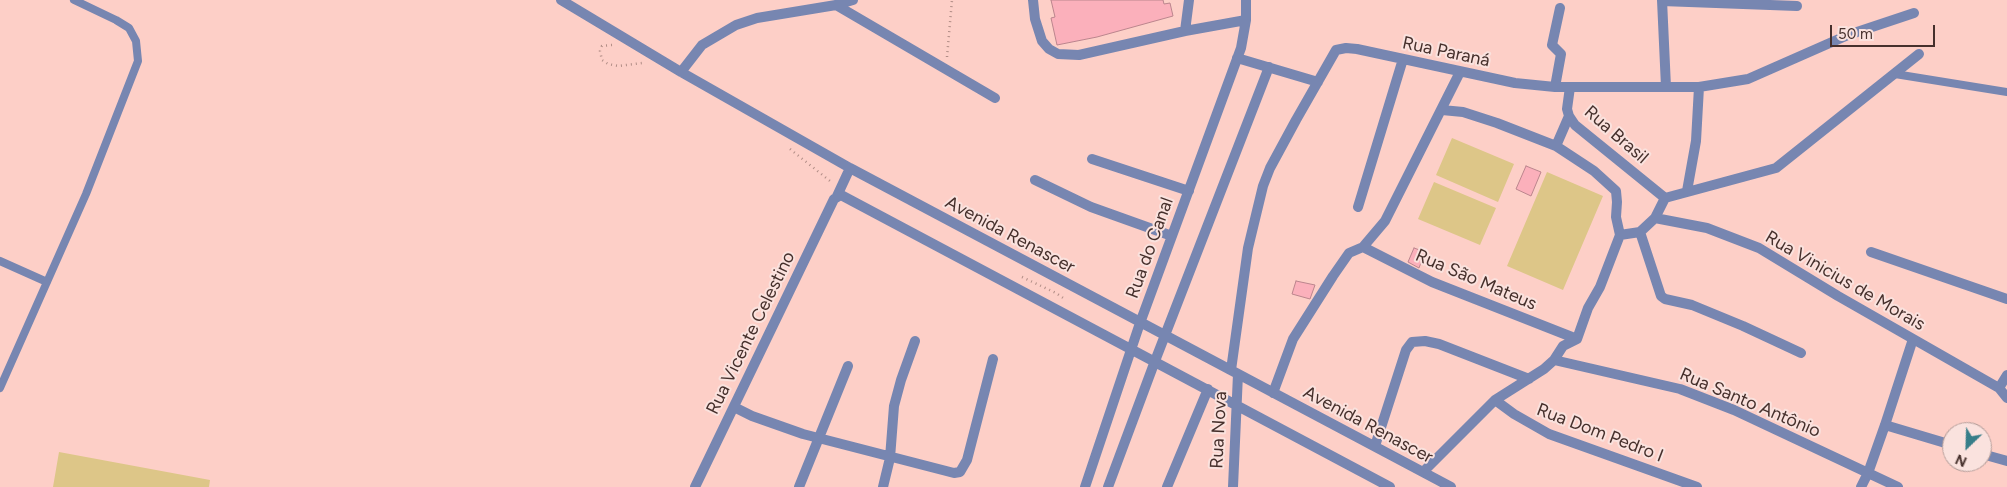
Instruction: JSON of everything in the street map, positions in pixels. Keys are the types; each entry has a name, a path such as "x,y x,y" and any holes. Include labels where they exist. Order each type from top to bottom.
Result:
{"street":[{"name":"Avenida Renascer","path":"561,0 681,72 850,168 1451,487"},
{"path":"681,72 702,45 736,25 757,18 836,5 852,0"},
{"path":"1033,0 1035,20 1042,41 1049,49 1058,54 1079,55 1186,30 1246,20"},
{"path":"1186,30 1189,0"},
{"name":"Rua do Canal","path":"1085,487 1140,323 1241,48 1246,20 1246,0"},
{"path":"1666,87 1662,1 1797,6"},
{"path":"836,5 995,98"},
{"path":"1555,87 1560,54 1552,45 1560,8"},
{"name":"Rua Paraná","path":"1318,82 1336,50 1346,48 1515,83 1555,87 1699,87 1748,79 1848,35 1914,12"},
{"path":"1620,235 1640,232 1655,218 1665,198 1776,168 1919,54"},
{"path":"1237,58 1318,82"},
{"path":"1358,208 1403,59"},
{"path":"1108,487 1269,67"},
{"path":"1273,392 1293,339 1349,253 1363,247 1385,221 1460,72"},
{"name":"Rua Nova","path":"1233,487 1236,404 1234,372 1248,248 1263,186 1270,168 1318,82"},
{"name":"Rua Brasil","path":"1570,87 1567,109 1569,116 1579,129 1665,198"},
{"path":"1687,191 1696,141 1699,87"},
{"path":"1423,472 1495,400 1529,379 1554,360 1563,346 1577,338 1588,308 1600,287 1620,235 1616,217 1618,202 1616,191 1594,171 1556,146 1480,117 1463,112 1442,110"},
{"path":"1556,146 1569,116"},
{"path":"1092,159 1189,191"},
{"name":"Rua Vicente Celestino","path":"695,487 850,168"},
{"path":"1035,180 1091,207 1172,236"},
{"path":"838,196 843,195 1390,487"},
{"name":"Rua Vinicius de Morais","path":"1655,218 1707,228 1759,248 1838,296 1999,388 2007,398"},
{"path":"1640,232 1661,296 1665,299 1692,305 1801,353"},
{"name":"Rua São Mateus","path":"1363,247 1432,282 1577,338"},
{"path":"1871,252 2007,299"},
{"path":"1861,487 1885,425 1913,339"},
{"path":"883,487 890,458 894,406 915,341"},
{"path":"1375,446 1406,350 1412,342 1425,341 1439,344 1529,379"},
{"path":"734,406 775,424 819,438 949,473 960,472 967,460 993,359"},
{"name":"Rua Santo Antônio","path":"1554,360 1680,389 1734,410 1898,487"},
{"path":"798,487 848,366"},
{"path":"1999,388 2007,375"},
{"path":"1167,487 1176,461 1208,389"},
{"name":"Rua Dom Pedro I","path":"1495,400 1514,414 1549,434 1697,487"},
{"path":"1885,425 1942,442"},
{"path":"1992,457 2007,461"}],"lane":[{"path":"0,388 86,194 138,61 136,41 128,28 116,20 74,0"},
{"path":"1895,74 2007,92"},
{"path":"0,261 47,282"}],"path":[{"path":"946,68 952,0"},
{"path":"616,47 612,45 602,46 600,51 602,60 608,64 618,66 644,63 637,59"}],"shaded area":[{"path":"1452,138 1514,164 1498,202 1436,175"},
{"path":"1547,172 1603,196 1563,290 1507,266"},
{"path":"1434,182 1496,208 1480,245 1418,219"},
{"path":"59,452 210,480 209,487 53,487"}],"building":[{"path":"1051,0 1163,0 1164,4 1170,3 1173,16 1097,37 1057,45 1051,18 1055,17"},
{"path":"1526,166 1541,172 1531,196 1516,189"},
{"path":"1414,248 1425,252 1419,268 1408,262"},
{"path":"1296,281 1315,285 1310,299 1292,294"}]}
